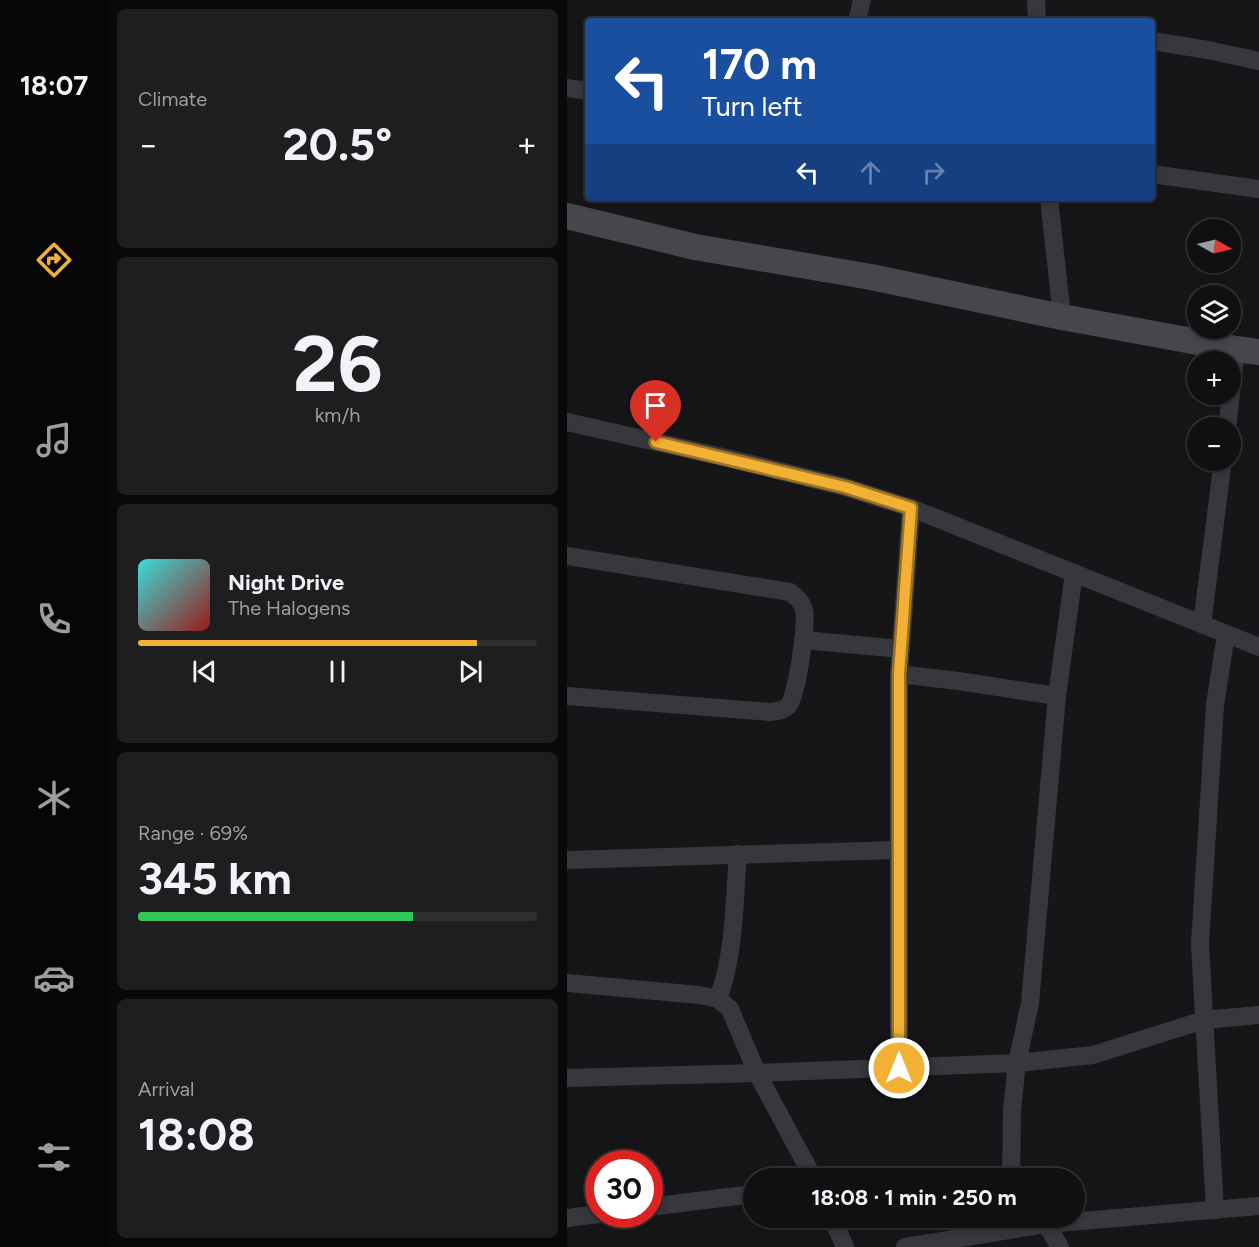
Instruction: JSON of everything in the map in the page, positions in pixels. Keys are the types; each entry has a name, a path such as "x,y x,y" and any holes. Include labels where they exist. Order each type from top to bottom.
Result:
{"main road":[{"path":"567,216 695,247 871,277 1062,317 1247,351"}],"street":[{"path":"858,18 862,0"},
{"path":"1036,0 1037,18"},
{"path":"1155,41 1259,61"},
{"path":"567,88 585,91"},
{"path":"1155,174 1259,189"},
{"path":"1049,201 1062,317"},
{"path":"1230,417 1247,351"},
{"path":"567,422 845,487 911,508 1259,647"},
{"path":"1202,624 1222,471"},
{"path":"899,1068 899,674 911,508"},
{"path":"567,556 790,592 798,597 804,610 803,640 794,692 788,705 780,711 567,696"},
{"path":"1011,1168 1012,1110 1017,1062 1030,1003 1057,696 1074,573"},
{"path":"1215,1210 1201,932 1215,705 1226,634"},
{"path":"803,640 901,649"},
{"path":"899,674 1057,696"},
{"path":"567,860 898,850"},
{"path":"718,999 725,980 732,940 738,854"},
{"path":"567,983 699,995 718,999 730,1010 757,1073 808,1168"},
{"path":"567,1077 757,1073 1017,1062 1093,1055 1204,1020 1259,1015"},
{"path":"663,1205 743,1195"},
{"path":"1085,1221 1259,1206"},
{"path":"567,1218 585,1216"},
{"path":"836,1228 845,1247"},
{"path":"905,1247 993,1228"},
{"path":"1048,1228 1060,1247"}],"route":[{"path":"656,442 845,487 911,508 899,674 899,1068"}]}
